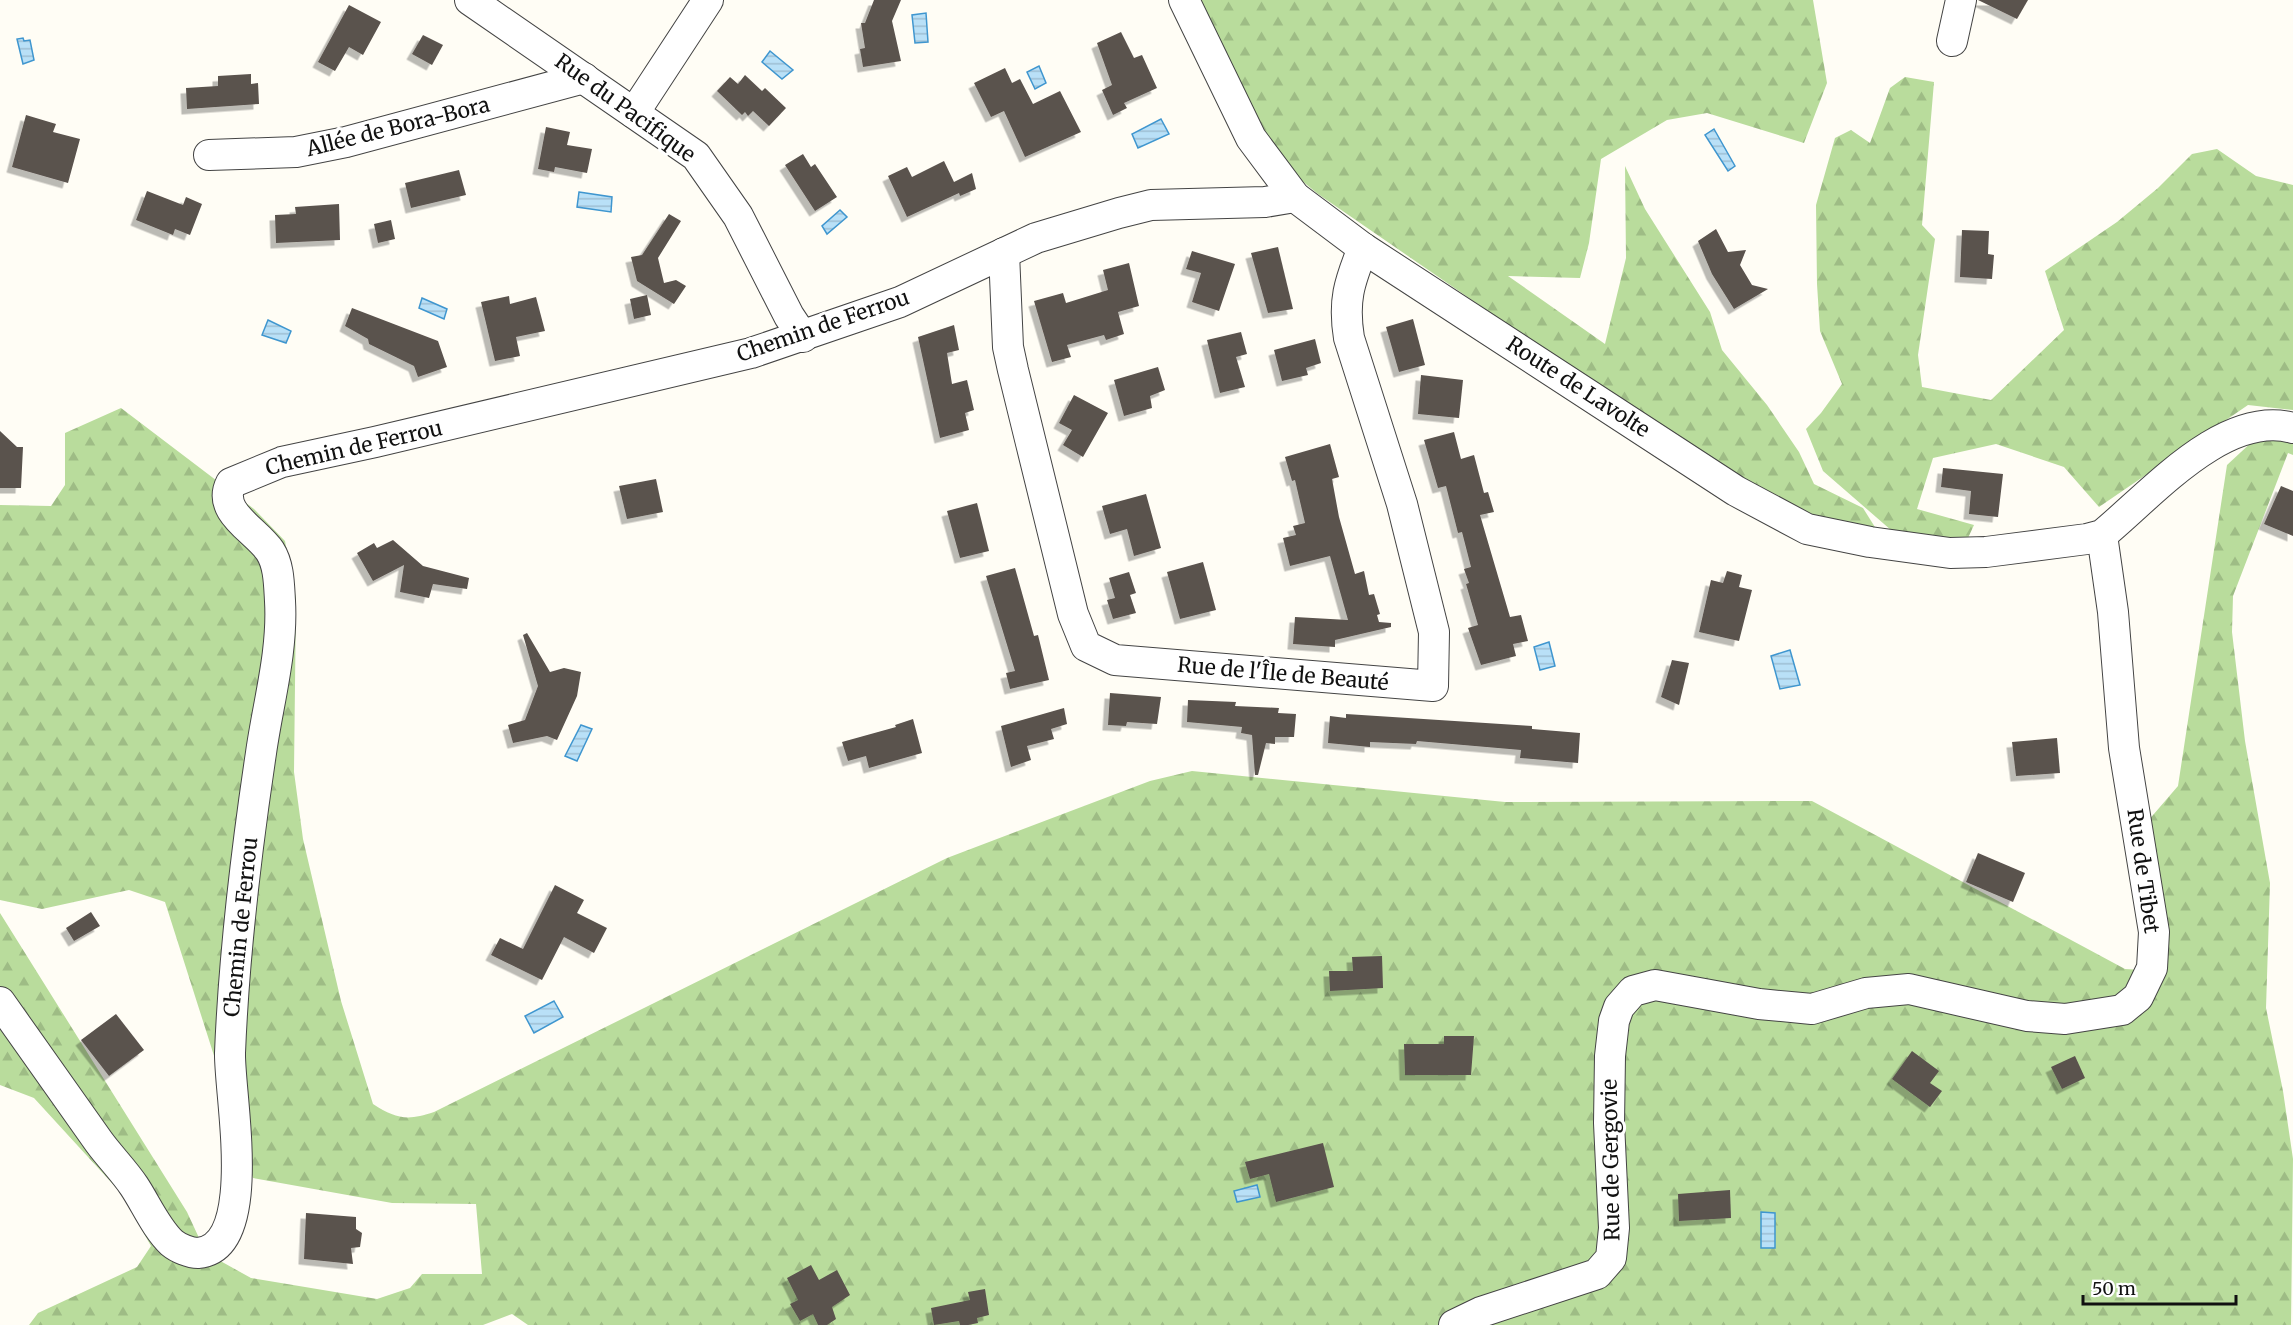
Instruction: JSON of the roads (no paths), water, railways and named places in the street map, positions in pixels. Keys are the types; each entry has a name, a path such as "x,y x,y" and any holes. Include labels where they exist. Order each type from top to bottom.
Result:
{"street":[{"name":"Rue du Pacifique","path":"470,0 696,156 738,216 789,316 803,337"},
{"path":"634,112 708,0"},
{"name":"Route de Lavolte","path":"1184,0 1251,138 1295,197 1363,248 1736,491 1807,529 1870,542 1950,553 1986,552 2102,535"},
{"path":"1952,41 1961,0"},
{"name":"Allée de Bora-Bora","path":"208,155 296,152 336,144 584,78"},
{"path":"1234,202 1250,194 1262,182 1269,163"},
{"name":"Chemin de Ferrou","path":"0,1002 112,1160 133,1185 171,1242 183,1250 197,1253 208,1250 219,1242 231,1224 235,1209 237,1170 230,1066 233,978 250,831 280,626 277,566 265,545 233,513 228,500 229,485 282,462 683,371 803,337 900,302 1036,238 1151,205 1276,201 1295,197"},
{"name":"Rue de l'Île de Beauté","path":"1004,253 1008,347 1073,614 1086,646 1115,660 1433,686 1434,632 1402,504 1349,338 1344,311 1346,292 1363,248"},
{"path":"2102,535 2193,458 2228,436 2267,424 2293,428"},
{"name":"Rue de Tibet","path":"1656,984 1759,1005 1812,1009 1866,993 1909,989 2027,1016 2065,1020 2111,1014 2130,1005 2138,996 2152,968 2154,932 2123,737 2113,612 2102,535"},
{"name":"Rue de Gergovie","path":"1455,1325 1481,1312 1598,1274 1611,1258 1614,1228 1608,1096 1614,1021 1619,1007 1633,991 1656,984"}],"water":[{"path":"926,13 928,42 915,43 912,15"},
{"path":"23,38 24,41 30,40 34,60 23,64 17,39"},
{"path":"770,51 793,70 782,79 762,62"},
{"path":"1039,66 1046,83 1035,89 1027,72"},
{"path":"1161,119 1169,134 1138,148 1132,134"},
{"path":"1714,129 1735,166 1728,171 1705,135"},
{"path":"579,192 612,197 611,212 577,207"},
{"path":"840,210 847,217 827,234 822,226"},
{"path":"422,298 447,309 444,319 419,308"},
{"path":"268,320 291,331 286,343 262,335"},
{"path":"1549,642 1555,666 1540,670 1534,647"},
{"path":"1790,650 1800,685 1780,689 1771,656"},
{"path":"581,725 592,729 577,761 565,756"},
{"path":"554,1001 563,1017 534,1033 525,1016"},
{"path":"1257,1185 1260,1197 1237,1202 1234,1191"},
{"path":"1761,1212 1775,1213 1775,1248 1761,1248"}]}
